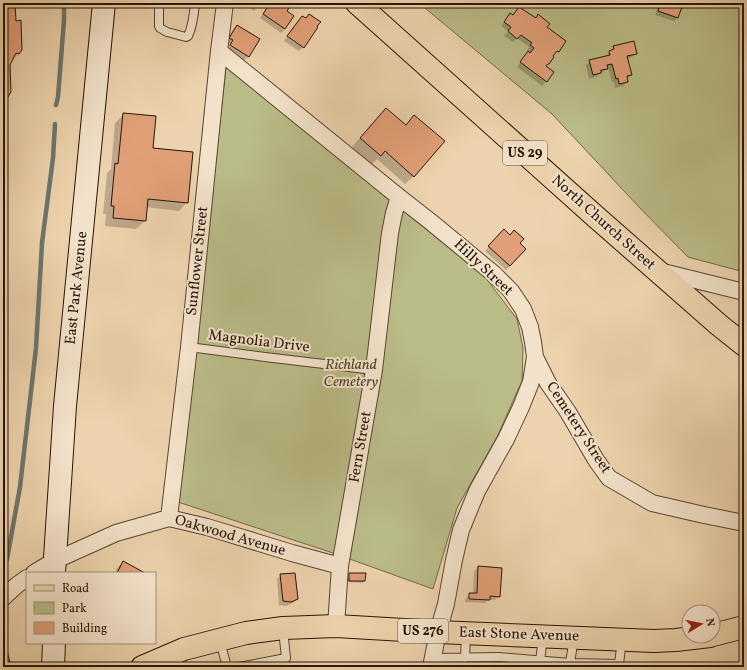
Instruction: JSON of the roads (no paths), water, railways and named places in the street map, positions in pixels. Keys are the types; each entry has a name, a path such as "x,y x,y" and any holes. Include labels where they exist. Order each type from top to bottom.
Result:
{"main road":[{"name":"North Church Street","path":"357,3 719,325 744,345"},
{"name":"East Stone Avenue","path":"142,667 184,649 246,633 283,628 336,626 574,638 654,641 681,639"},
{"name":"East Stone Avenue","path":"721,633 744,627"}],"street":[{"name":"East Park Avenue","path":"54,567 65,406 104,3"},
{"name":"Sunflower Street","path":"169,518 189,347 225,3"},
{"name":"Hilly Street","path":"219,51 494,274 511,291 523,309 530,327 535,357 531,382 506,439 477,491 461,530 432,663"},
{"name":"Fern Street","path":"336,626 340,566 374,370 390,233 399,197"},
{"path":"658,271 744,292"},
{"name":"Cemetery Street","path":"535,357 548,383 568,412 596,460 609,478 652,503 744,523"},
{"name":"Oakwood Avenue","path":"37,572 54,567 116,533 169,518 207,527 340,566"},
{"path":"3,598 26,579"},
{"path":"54,644 54,667"}],"lane":[{"path":"159,3 160,28 167,32 186,37 190,32 194,16 195,3"},
{"name":"Magnolia Drive","path":"189,347 374,370"},
{"path":"239,667 286,658 283,628"},
{"path":"465,658 466,633"},
{"path":"540,661 543,636"},
{"path":"570,663 574,638"},
{"path":"432,663 465,658 499,657 570,663 619,664 622,639"},
{"path":"219,640 226,667"}],"waterway":[{"path":"56,105 58,97 64,3"},
{"path":"7,559 20,487 36,348 42,243 53,158 55,124"}],"park label":[{"name":"Richland Cemetery","path":"351,374"}]}
